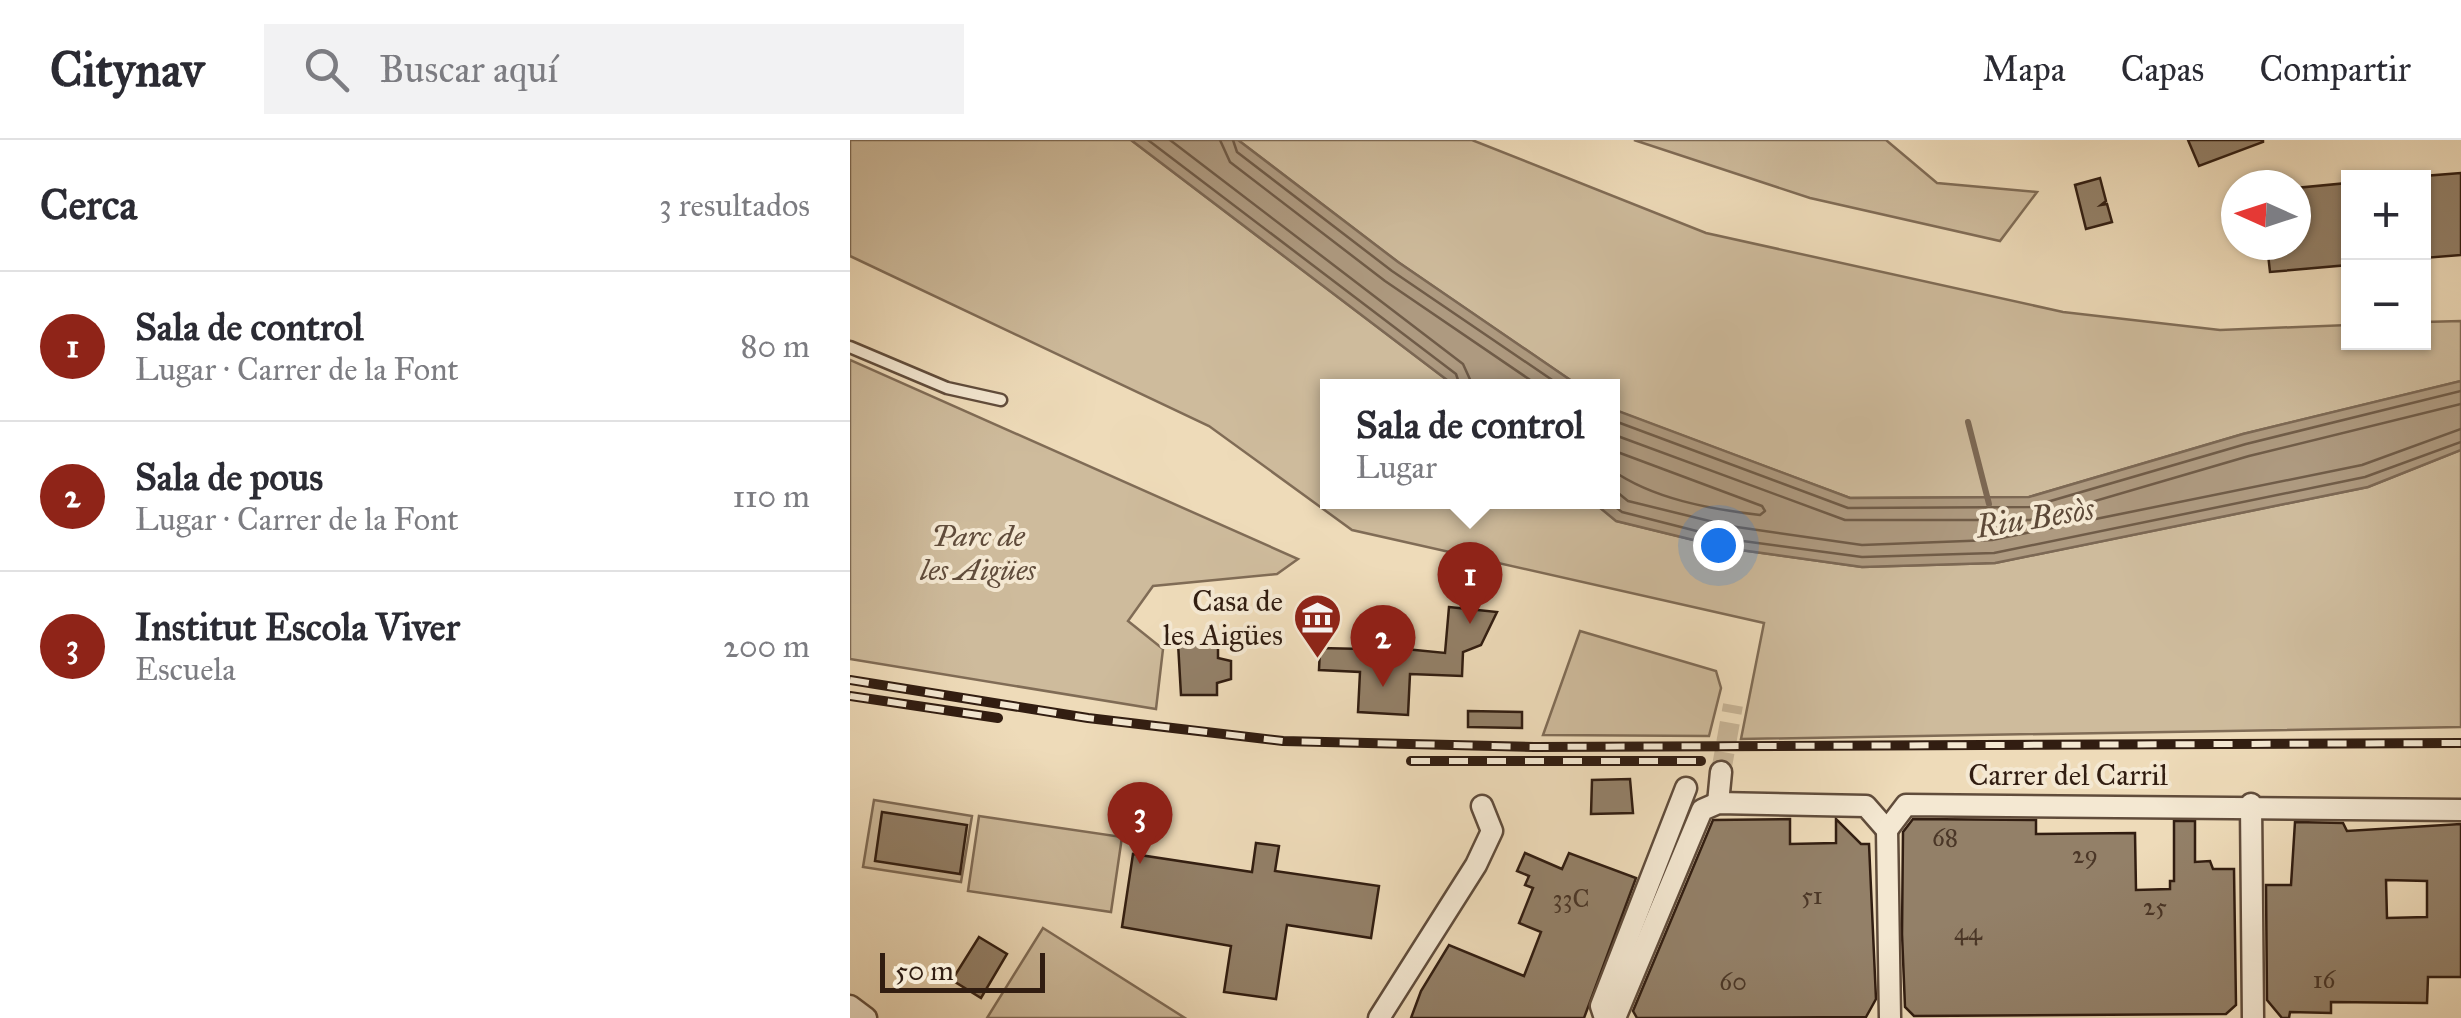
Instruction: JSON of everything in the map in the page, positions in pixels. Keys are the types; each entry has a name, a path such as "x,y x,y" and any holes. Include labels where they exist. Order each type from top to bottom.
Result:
{"street":[{"path":"1615,1018 1710,806 1721,772"},
{"path":"1604,1018 1601,1006 1686,788"},
{"path":"2251,804 2252,1018"},
{"name":"Carrer del Carril","path":"1888,830 1906,805 2251,804 2461,810"},
{"path":"1379,1018 1476,865 1492,831 1482,806"},
{"path":"1710,806 1866,806 1888,830 1890,1018"},
{"path":"850,1006 866,1018"}],"lane":[{"path":"850,347 947,388 1001,400"}],"green space":[{"path":"850,140 1131,140 1446,379 1320,379 1320,507 1209,426 850,256"},
{"path":"1238,140 1472,140 1706,233 2063,312 2220,330 2341,325 2341,350 2431,350 2431,322 2461,321 2461,381 2243,434 2029,497 1850,498 1620,412 1620,379 1569,379 1398,262"},
{"path":"1634,140 1886,140 1937,183 2037,192 2000,241 1810,198"},
{"name":"Parc de les Aigües","path":"850,360 1298,559 1277,574 1153,586 1128,621 1163,649 1156,709 850,659"},
{"path":"2461,450 2461,727 1741,739 1764,623 1352,530 1323,509 1602,509 1617,521 1726,548 1862,567 1995,563 2368,487"},
{"path":"1580,631 1716,671 1721,688 1709,736 1543,735"},
{"path":"874,800 972,816 961,882 863,867"},
{"path":"979,816 1122,837 1111,912 968,891"},
{"path":"1043,928 1185,1018 987,1018"}],"water":[{"path":"1131,140 1238,140 1398,262 1569,379 1446,379"},
{"name":"Riu Besòs","path":"2461,381 2461,450 2368,487 1995,563 1862,567 1726,548 1616,521 1601,509 1620,509 1620,412 1850,498 2029,497 2243,434"}],"building":[{"path":"2188,140 2263,140 2263,142 2199,166"},
{"path":"2461,173 2461,255 2431,257 2431,175"},
{"path":"2100,178 2106,201 2101,205 2107,204 2112,222 2086,229 2075,185"},
{"path":"2341,184 2341,266 2270,272 2269,260 2311,260 2311,187"},
{"path":"1449,607 1497,612 1481,645 1463,652 1462,676 1410,674 1408,715 1358,712 1360,672 1319,670 1320,648 1364,649 1364,645 1445,653"},
{"path":"1178,643 1218,644 1218,658 1231,661 1231,679 1217,683 1217,695 1181,695"},
{"path":"1468,711 1522,712 1522,728 1468,727"},
{"path":"1630,779 1633,813 1591,814 1592,780"},
{"path":"882,812 967,825 960,874 875,861"},
{"path":"1790,819 1790,844 1836,843 1836,819 1861,844 1869,844 1876,999 1866,1017 1637,1018 1633,1011 1713,820"},
{"path":"1913,819 2036,820 2036,834 2135,833 2136,890 2170,889 2170,881 2174,881 2174,821 2195,821 2195,862 2210,861 2213,869 2234,869 2236,1005 2226,1014 1914,1016 1905,1007 1902,934 1903,832"},
{"path":"2295,822 2343,823 2347,831 2461,824 2461,977 2428,977 2427,1003 2331,1002 2331,1013 2290,1012 2289,1018 2282,1018 2267,1000 2266,885 2291,885","holes":["2386,880 2427,881 2427,917 2387,918"]},
{"path":"1256,843 1279,846 1275,871 1379,886 1371,938 1287,925 1276,999 1224,992 1231,946 1122,927 1133,854 1252,872"},
{"path":"1525,853 1562,869 1569,853 1636,878 1584,1018 1411,1018 1421,991 1449,945 1524,976 1541,932 1519,923 1533,888 1525,885 1529,876 1517,871"},
{"path":"979,937 1007,954 981,998 952,980"}],"waterway":[{"name":"Riu Besòs","path":"1968,422 1989,504"}],"tunnel":[{"path":"1721,772 1733,705"}],"railway":[{"path":"850,680 1088,718 1283,741 1534,747 2461,743"},
{"path":"850,696 998,718"},
{"path":"1411,761 1701,761"}],"place":[{"name":"Sala de control","path":"1470,624"},
{"name":"Casa de les Aigües","path":"1318,660"},
{"name":"Sala de pous","path":"1383,687"},
{"name":"Institut Escola Viver","path":"1140,864"}]}
